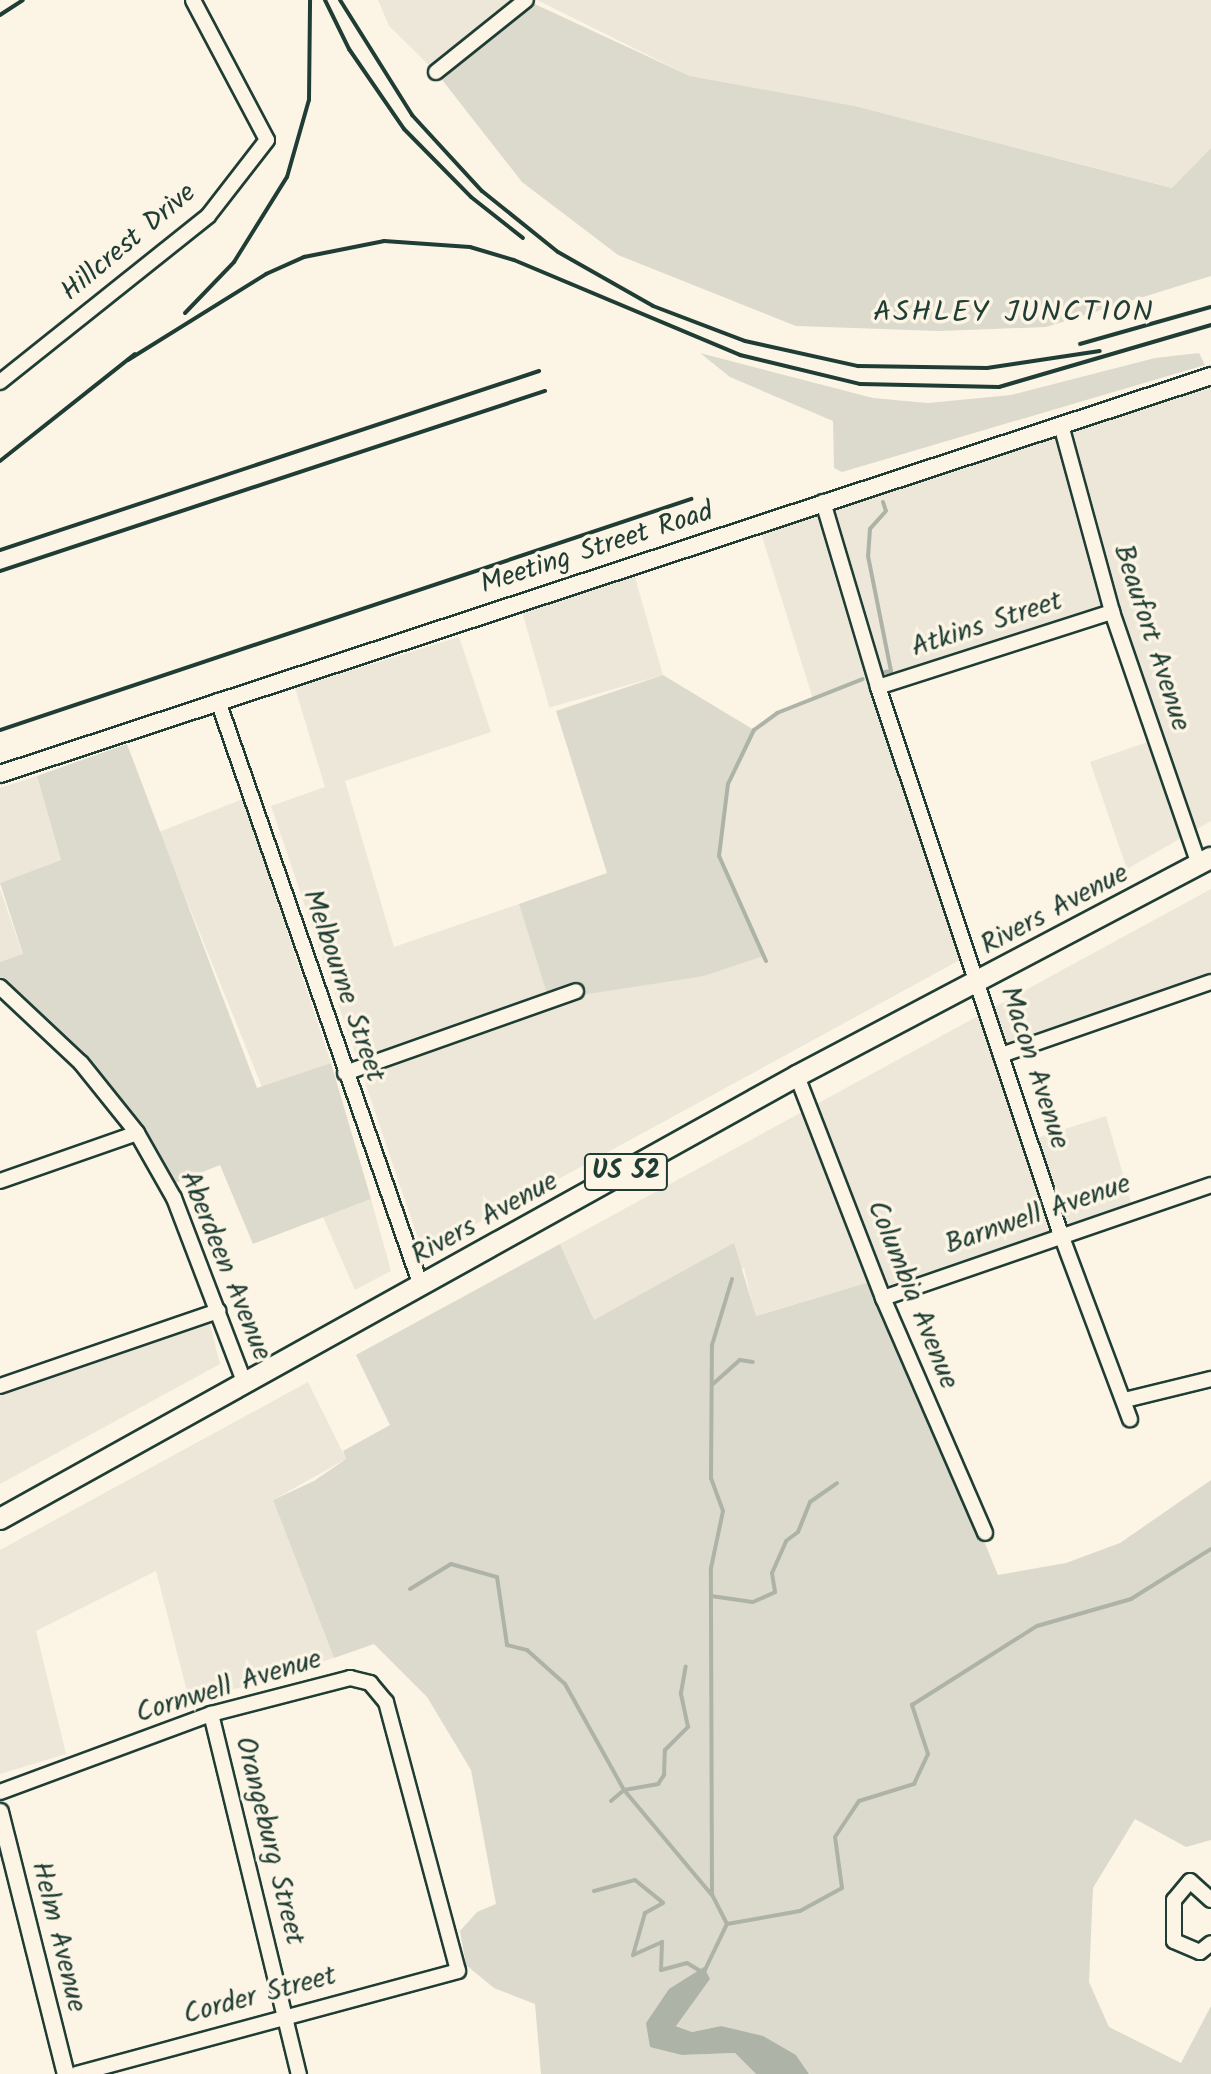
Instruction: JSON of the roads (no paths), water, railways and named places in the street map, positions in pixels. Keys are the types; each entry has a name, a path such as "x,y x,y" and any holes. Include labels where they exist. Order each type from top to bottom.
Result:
{"main road":[{"name":"Rivers Avenue","path":"0,1519 797,1076 979,983 1205,861"}],"street":[{"name":"Hillcrest Drive","path":"0,382 208,216 267,140 193,0"},
{"path":"436,72 526,0"},
{"name":"Meeting Street Road","path":"0,774 1211,376"},
{"name":"Beaufort Avenue","path":"1061,425 1112,612 1205,861"},
{"name":"Macon Avenue","path":"823,502 878,687 1060,1232 1130,1419"},
{"name":"Atkins Street","path":"878,687 1112,612"},
{"name":"Melbourne Street","path":"218,701 421,1286"},
{"path":"1001,1055 1211,982"},
{"name":"Aberdeen Avenue","path":"0,987 81,1063 137,1133 174,1198 245,1384"},
{"path":"345,1073 576,991"},
{"name":"Columbia Avenue","path":"797,1076 883,1298 985,1533"},
{"path":"0,1181 137,1133"},
{"name":"Barnwell Avenue","path":"883,1298 1060,1232 1211,1185"},
{"path":"0,1386 218,1311"},
{"path":"1125,1400 1211,1379"},
{"name":"Cornwell Avenue","path":"0,1792 211,1714 350,1678 370,1683 386,1702 458,1971"},
{"name":"Orangeburg Street","path":"211,1714 299,2074"},
{"name":"Helm Avenue","path":"0,1812 66,2074"},
{"path":"1211,1900 1190,1881 1174,1900 1174,1941 1200,1952 1211,1943"},
{"name":"Corder Street","path":"77,2074 284,2015 458,1971"}],"waterway":[{"path":"883,502 886,511 870,529 868,556 891,671 885,672"},
{"path":"766,961 719,856 728,784 754,730 777,713 863,679"},
{"path":"727,1924 712,1895 711,1568 723,1511 711,1478 712,1345 732,1279"},
{"path":"713,1384 740,1360 753,1362"},
{"path":"711,1596 753,1602 775,1592 772,1573 786,1541 798,1532 810,1502 837,1483"},
{"path":"703,1974 727,1924 800,1911 842,1888 835,1837 859,1801 914,1784 928,1754 912,1705 1037,1626 1131,1599 1211,1549"},
{"path":"410,1589 451,1564 497,1577 507,1645 527,1650 565,1684 624,1790 711,1894"},
{"path":"611,1801 624,1790 658,1784 664,1775 665,1750 688,1727 681,1693 686,1666"},
{"path":"594,1891 635,1880 663,1903 645,1913 633,1955 662,1942 661,1970 687,1963 702,1972"}],"railway":[{"path":"0,15 23,0"},
{"path":"185,313 234,262 287,177 309,100 310,0"},
{"path":"325,0 349,49 404,129 471,197 523,238"},
{"path":"340,0 412,115 482,191 558,252 653,306 745,341 858,366 987,368 1100,351"},
{"path":"128,360 266,274 304,257 384,241 470,247 514,260 740,355 860,384 999,387 1211,325"},
{"path":"1080,344 1211,307"},
{"path":"0,461 135,354"},
{"path":"0,550 539,371"},
{"path":"0,571 545,391"},
{"path":"0,730 691,499"}],"district":[{"name":"ASHLEY JUNCTION","path":"1014,313"}]}
